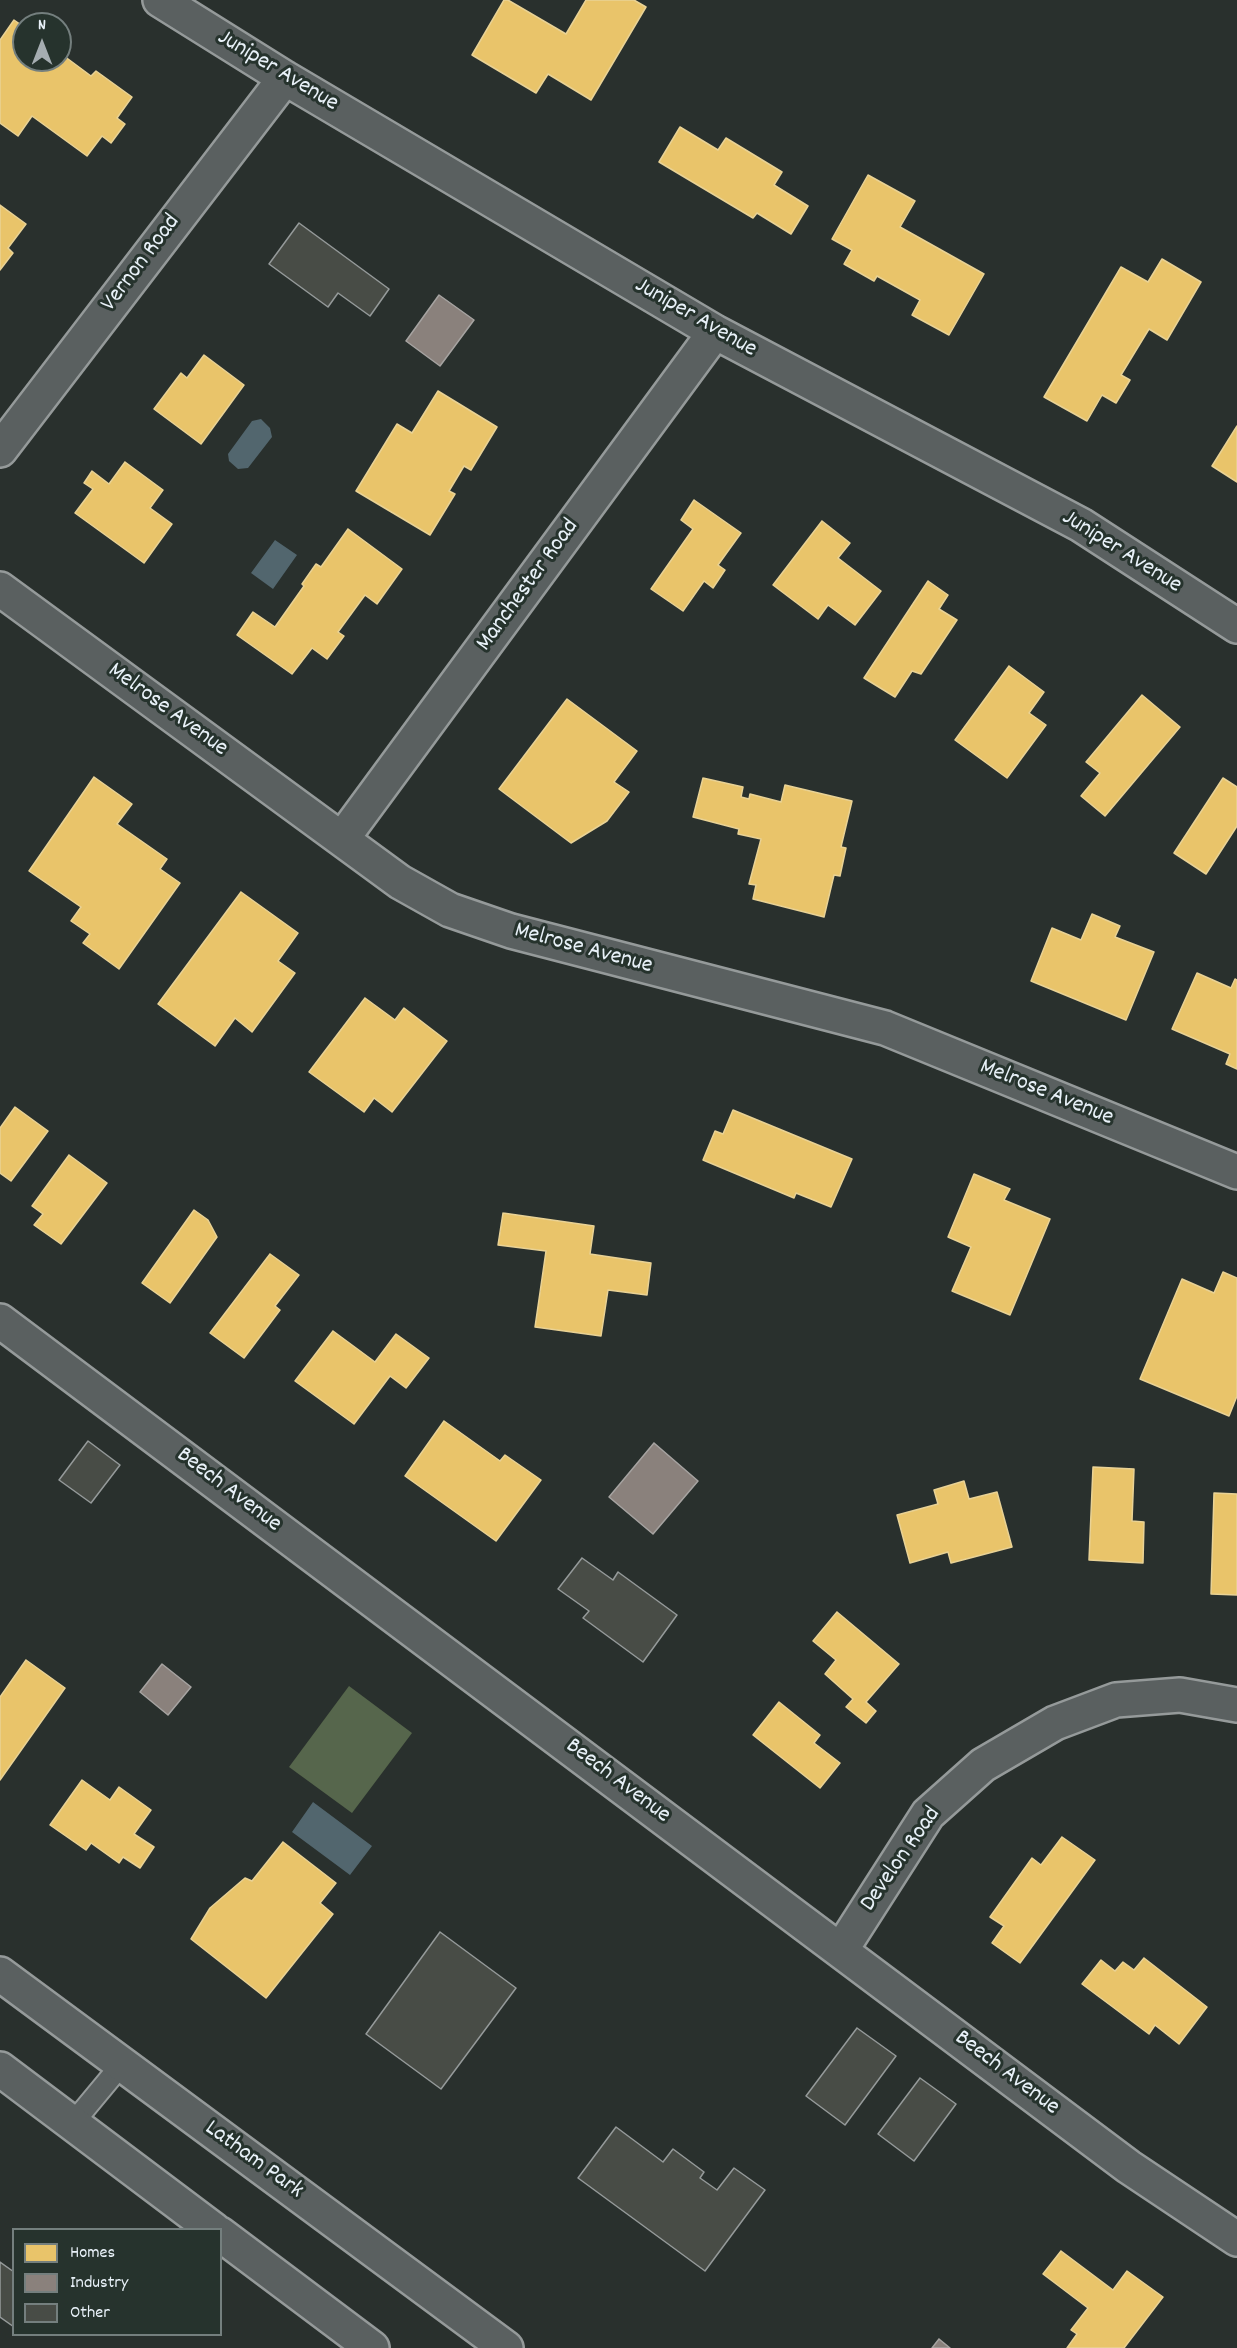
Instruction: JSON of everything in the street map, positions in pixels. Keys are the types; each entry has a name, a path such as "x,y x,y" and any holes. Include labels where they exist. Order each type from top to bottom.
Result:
{"street":[{"name":"Juniper Avenue","path":"160,0 285,78 715,332 1081,525 1237,626"},
{"name":"Vernon Road","path":"0,450 285,78"},
{"name":"Manchester Road","path":"342,839 715,332"},
{"name":"Melrose Avenue","path":"0,589 400,882 450,910 511,931 885,1029 1237,1172"},
{"name":"Beech Avenue","path":"0,1321 1129,2167 1237,2239"},
{"name":"Develon Road","path":"841,1950 928,1815 983,1765 1054,1722 1116,1700 1180,1695 1237,1705"},
{"name":"Latham Park","path":"0,1974 506,2348"},
{"path":"0,2069 213,2228"},
{"path":"222,2236 372,2348"}],"lane":[{"path":"73,2123 122,2064"}],"green space":[{"path":"349,1686 412,1733 352,1813 289,1767"}],"water":[{"path":"261,419 270,428 272,437 248,468 238,469 229,461 228,454 252,421"},
{"path":"275,540 297,555 273,589 251,573"},
{"path":"313,1802 372,1846 350,1875 292,1832"}],"building: Homes":[{"path":"504,0 508,0 566,34 586,0 634,0 646,7 591,100 548,74 536,93 472,55"},
{"path":"12,23 12,72 72,72 72,62 91,76 96,71 132,97 117,118 125,124 111,143 102,136 87,156 32,116 18,136 0,123 0,40"},
{"path":"680,127 718,150 726,138 782,172 774,185 808,206 791,234 757,213 753,218 659,162"},
{"path":"868,175 915,201 900,227 984,274 949,335 912,315 920,300 877,276 874,281 844,264 852,250 832,239"},
{"path":"0,205 26,224 8,248 13,253 0,270"},
{"path":"1162,259 1201,282 1167,340 1149,329 1121,375 1130,380 1116,403 1102,395 1087,421 1044,397 1121,267 1148,282"},
{"path":"204,355 244,385 201,444 154,409 181,373 187,378"},
{"path":"438,391 497,427 471,470 464,466 449,491 455,494 430,535 356,491 397,424 412,433"},
{"path":"1237,426 1237,482 1212,466"},
{"path":"125,462 163,490 150,508 172,524 144,563 75,513 93,489 84,483 92,471 109,484"},
{"path":"694,500 741,533 718,565 725,570 713,588 704,581 683,611 651,589 693,529 681,520"},
{"path":"822,521 850,543 838,558 881,591 855,625 828,605 818,619 773,585"},
{"path":"348,529 402,569 377,604 365,595 338,632 344,636 327,659 312,648 292,674 237,635 253,612 275,627 304,586 302,584 316,564 321,567"},
{"path":"928,581 948,595 939,609 957,620 921,674 912,671 895,697 864,678"},
{"path":"1009,666 1044,692 1029,713 1046,725 1007,778 955,740"},
{"path":"1142,695 1180,727 1105,816 1081,796 1100,773 1086,762"},
{"path":"567,699 637,751 614,782 629,792 607,821 571,843 499,789"},
{"path":"94,777 132,804 117,824 167,859 160,869 180,883 119,969 83,943 90,934 71,921 81,907 29,871"},
{"path":"703,778 743,787 741,797 749,799 750,794 781,802 785,785 852,801 841,847 846,848 840,876 834,875 824,917 753,899 756,885 749,884 761,839 738,834 739,829 693,817"},
{"path":"1223,778 1237,787 1237,826 1206,874 1174,853"},
{"path":"241,892 298,933 278,961 295,973 252,1032 235,1018 215,1046 158,1004"},
{"path":"1092,914 1120,926 1115,937 1154,952 1126,1020 1031,981 1052,928 1081,940"},
{"path":"1197,973 1231,988 1235,979 1237,980 1237,1069 1226,1064 1230,1054 1172,1029"},
{"path":"365,998 395,1020 404,1008 447,1041 392,1112 374,1098 364,1112 309,1072"},
{"path":"15,1107 48,1131 11,1181 0,1173 0,1128"},
{"path":"733,1110 852,1159 831,1207 796,1193 794,1198 703,1160 715,1131 723,1134"},
{"path":"69,1155 107,1183 61,1244 34,1225 43,1214 32,1206"},
{"path":"974,1174 1010,1189 1004,1200 1050,1219 1010,1315 952,1291 971,1247 948,1237"},
{"path":"194,1210 208,1220 217,1237 170,1303 142,1283"},
{"path":"503,1213 594,1226 590,1254 651,1263 647,1295 608,1290 601,1336 535,1327 546,1251 498,1245"},
{"path":"270,1254 299,1275 275,1306 280,1310 244,1358 210,1333"},
{"path":"1223,1272 1237,1278 1237,1396 1229,1416 1140,1379 1182,1279 1214,1293"},
{"path":"333,1331 375,1362 396,1334 429,1358 406,1388 390,1376 354,1424 295,1381"},
{"path":"444,1421 500,1461 505,1455 541,1480 496,1541 405,1476"},
{"path":"1093,1467 1134,1469 1132,1521 1144,1522 1143,1563 1089,1560"},
{"path":"964,1481 969,1499 997,1492 1012,1547 951,1563 948,1552 910,1563 897,1515 938,1504 934,1490"},
{"path":"1214,1493 1237,1494 1237,1595 1211,1594"},
{"path":"837,1612 899,1664 866,1702 876,1711 866,1723 846,1707 853,1699 825,1674 836,1660 813,1641"},
{"path":"26,1660 65,1688 0,1780 0,1697"},
{"path":"779,1702 820,1735 814,1743 840,1763 820,1788 753,1735"},
{"path":"82,1780 110,1800 119,1787 151,1810 134,1834 154,1847 140,1868 123,1857 119,1863 91,1843 86,1850 50,1825"},
{"path":"1062,1837 1095,1860 1020,1963 992,1943 1004,1926 990,1917 1032,1858 1041,1865"},
{"path":"283,1842 336,1883 320,1903 333,1914 266,1998 191,1939 210,1908 245,1878 252,1881"},
{"path":"1144,1958 1207,2007 1179,2044 1155,2025 1149,2034 1082,1984 1101,1960 1115,1971 1123,1962 1134,1970"},
{"path":"1061,2251 1113,2290 1127,2271 1163,2297 1124,2348 1067,2348 1077,2334 1071,2330 1088,2308 1043,2274"}],"building: Industry":[{"path":"439,295 474,320 440,366 406,341"},
{"path":"654,1443 698,1481 653,1534 609,1497"},
{"path":"162,1664 191,1687 168,1715 140,1692"},
{"path":"939,2339 950,2348 932,2348"}],"building: Other":[{"path":"299,223 389,289 370,316 338,293 328,307 269,264"},
{"path":"88,1441 120,1465 91,1503 59,1480"},
{"path":"582,1558 613,1580 618,1572 677,1615 643,1662 583,1618 589,1611 558,1589"},
{"path":"440,1932 516,1988 441,2089 366,2034"},
{"path":"857,2028 896,2056 845,2125 806,2096"},
{"path":"920,2078 956,2104 914,2161 878,2134"},
{"path":"616,2127 663,2162 673,2149 704,2172 700,2178 717,2190 734,2168 765,2190 705,2271 578,2178"},
{"path":"0,2262 12,2271 12,2326 0,2317"}]}
